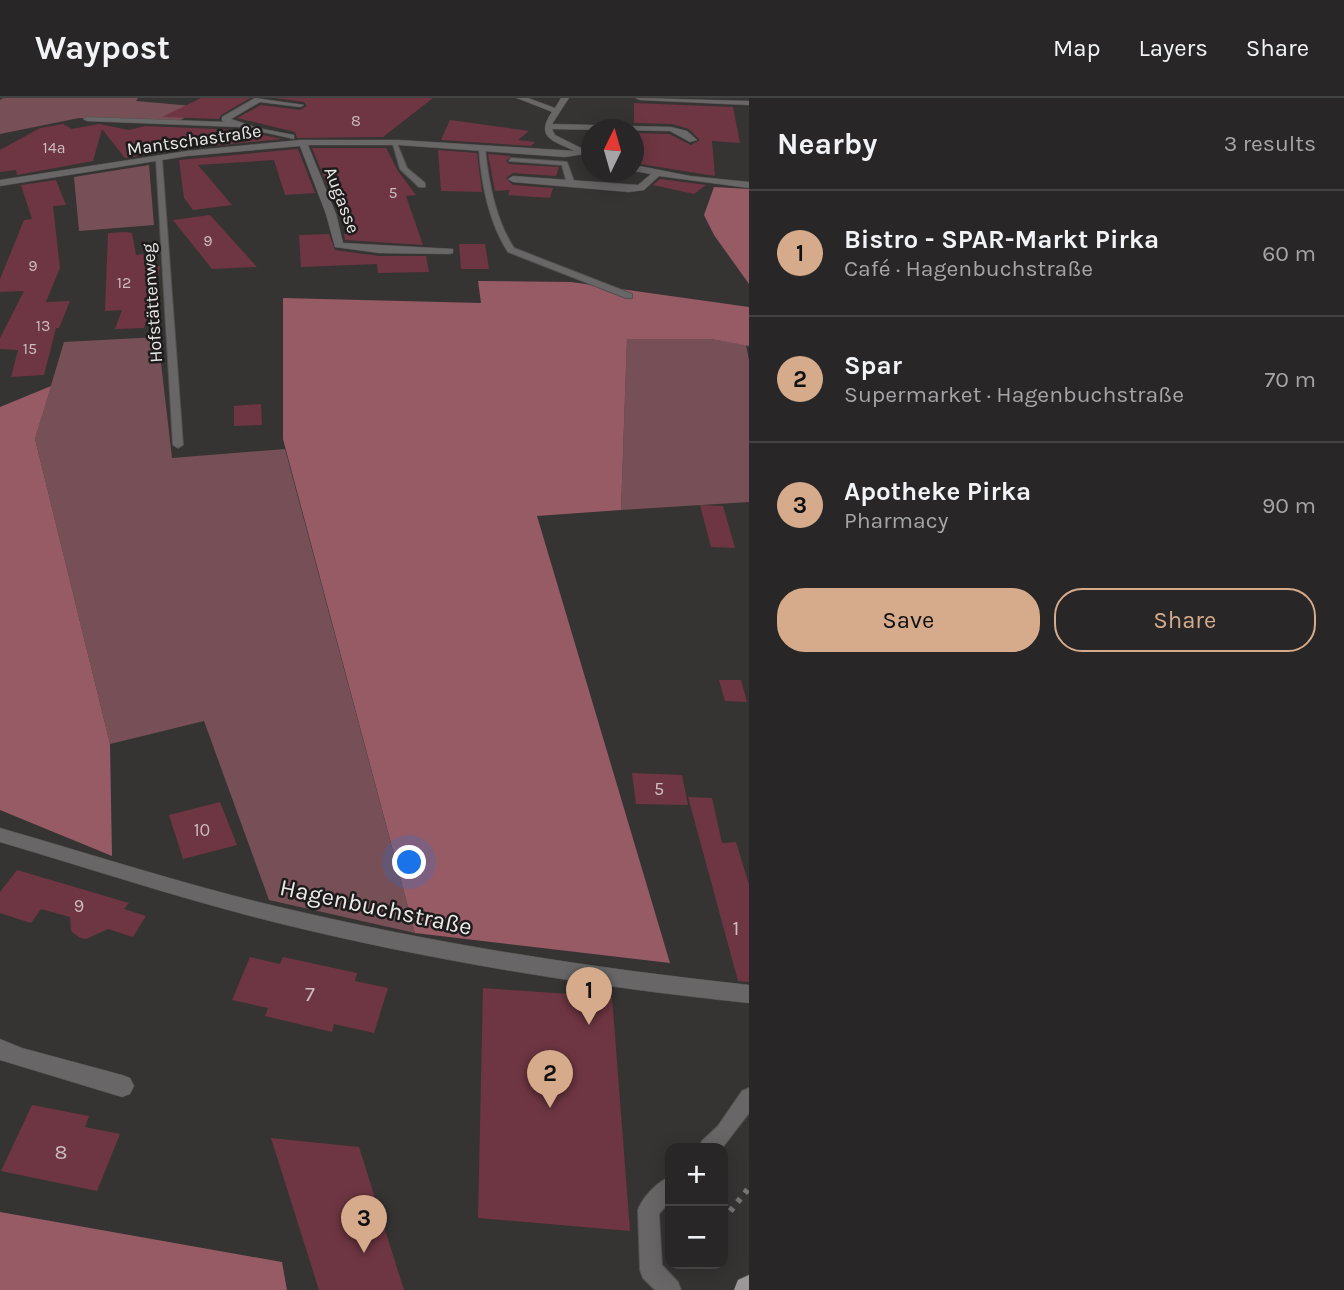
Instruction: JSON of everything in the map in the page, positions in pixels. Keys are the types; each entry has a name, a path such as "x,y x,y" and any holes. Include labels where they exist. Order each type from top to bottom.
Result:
{"street":[{"path":"521,98 556,111"},
{"path":"565,98 548,126 548,131 552,137 581,150"},
{"path":"640,98 749,103"},
{"path":"240,126 225,119 260,99 300,105"},
{"path":"87,119 240,126 319,142"},
{"path":"548,126 671,129 684,133 693,140"},
{"name":"Mantschastraße","path":"0,183 159,159 319,142 394,142 581,154"},
{"name":"Augasse","path":"303,143 331,214 339,245 365,251 395,248 449,251"},
{"path":"644,170 749,185"},
{"path":"513,179 629,189 640,188 657,173"},
{"name":"Hagenbuchstraße","path":"0,835 274,914 412,943 646,983 749,994"},
{"path":"0,1049 18,1057 122,1086"}],"lane":[{"path":"394,142 404,169 422,185"},
{"path":"482,148 493,201 505,243 510,250 629,296"},
{"name":"Hofstättenweg","path":"159,159 178,445"},
{"path":"511,160 565,163 571,184"},
{"path":"714,1143 749,1097"},
{"path":"665,1192 648,1210 651,1270 670,1290"}],"path":[{"path":"728,1214 749,1188"}],"shaded area":[{"path":"138,98 136,101 204,107 177,122 79,118 0,134 0,100"},
{"path":"149,165 154,225 79,231 74,177"},
{"path":"714,187 749,189 749,284 714,235 704,215"},
{"path":"478,281 571,282 749,307 749,346 711,339 627,339 621,510 537,516 670,963 415,933 283,439 283,298 481,303"},
{"path":"158,337 172,458 285,449 415,933 269,900 204,721 110,744 35,439 64,342"},
{"path":"627,339 711,339 746,345 749,360 749,502 621,510"},
{"path":"51,386 35,439 110,744 112,856 0,810 0,407"},
{"path":"0,1212 282,1262 287,1290 0,1290"}],"building":[{"path":"201,98 250,98 221,115 219,119 162,117"},
{"path":"274,98 433,98 383,137 297,138 295,132 237,118 261,105 300,110 307,106 304,102"},
{"path":"634,103 733,107 740,143 712,141 715,176 644,165 644,133 669,134 691,145 700,140 689,129 672,124 644,123 644,119 634,119"},
{"path":"450,120 529,131 518,140 535,142 531,146 441,140"},
{"path":"63,124 72,129 99,124 129,130 145,126 239,130 282,139 187,148 125,158 102,129 93,161 17,175 16,170 0,172 0,150 40,128"},
{"path":"312,148 386,148 398,171 416,195 406,196 423,245 345,240 344,234 354,234 340,191 330,192"},
{"path":"298,149 315,193 285,195 274,160 198,165 232,205 193,210 184,198 179,160"},
{"path":"438,150 477,153 482,192 441,191"},
{"path":"488,154 511,156 506,161 509,164 559,167 556,176 513,173 506,178 513,185 553,188 550,198 508,195 510,190 495,191"},
{"path":"660,179 706,185 694,194 653,185"},
{"path":"56,180 66,205 53,206 60,268 46,302 70,301 59,328 56,328 44,375 11,377 18,350 0,349 0,338 24,291 0,292 0,279 24,220 32,219 21,185"},
{"path":"210,215 257,267 212,269 173,220"},
{"path":"108,233 132,233 136,255 143,254 148,266 160,266 150,318 147,318 144,328 115,329 122,310 105,311"},
{"path":"329,234 335,250 379,256 426,256 429,272 378,273 377,264 301,267 299,235"},
{"path":"459,244 485,244 489,269 461,269"},
{"path":"261,404 262,425 234,426 234,406"},
{"path":"700,505 723,506 735,548 711,547"},
{"path":"719,680 741,680 747,702 725,701"},
{"path":"632,773 682,775 688,805 636,804"},
{"path":"688,797 712,798 722,843 736,842 749,885 749,982 738,981"},
{"path":"220,802 237,845 183,859 169,815"},
{"path":"17,870 129,903 124,909 146,916 133,937 108,929 86,939 71,931 70,917 41,909 31,923 0,913 0,892"},
{"path":"250,957 280,964 283,957 357,973 355,981 388,988 374,1033 334,1024 332,1032 265,1016 268,1008 232,1000"},
{"path":"483,988 612,997 630,1231 478,1218"},
{"path":"32,1105 89,1116 85,1127 120,1134 97,1191 1,1171"},
{"path":"271,1138 359,1147 404,1290 319,1290"}],"place":[{"name":"Bistro - SPAR-Markt Pirka","path":"589,1025"},
{"name":"Spar","path":"550,1108"},
{"name":"Apotheke Pirka","path":"364,1253"}]}
